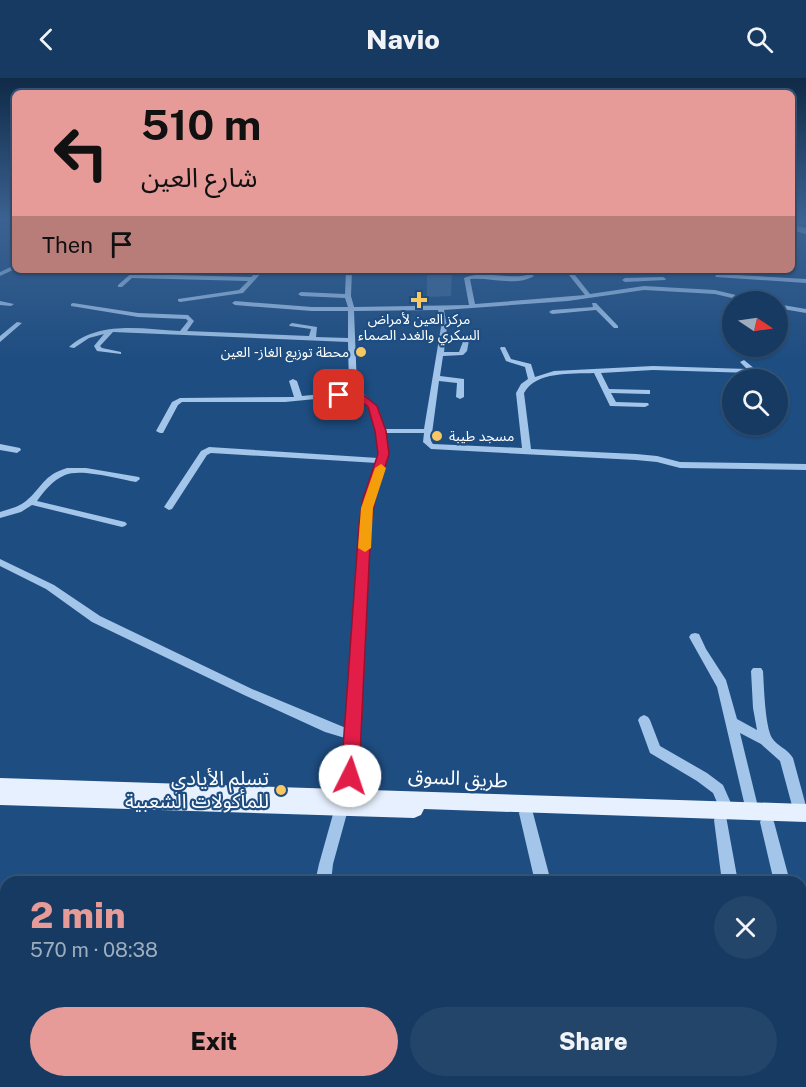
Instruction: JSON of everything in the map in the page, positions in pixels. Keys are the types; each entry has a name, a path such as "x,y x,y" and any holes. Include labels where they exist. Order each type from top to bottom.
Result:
{"main road":[{"name":"طريق السوق","path":"0,786 526,813 724,815"},
{"name":"طريق السوق","path":"0,797 345,803 804,816"}],"street":[{"path":"120,286 134,273"},
{"path":"180,300 241,292 258,273"},
{"path":"324,876 345,803 353,735 365,524 369,499 383,461 380,431 372,406 353,388 349,273"},
{"path":"472,307 466,279 482,273 521,279 531,276"},
{"path":"570,273 597,308 616,327"},
{"path":"618,273 633,289"},
{"path":"131,276 253,279"},
{"path":"625,279 663,279"},
{"path":"236,303 308,309 472,307 719,282 806,281"},
{"path":"719,282 737,291"},
{"path":"301,294 348,296"},
{"path":"0,303 11,304"},
{"path":"73,305 138,315 188,317 191,321 183,332"},
{"path":"441,308 444,327 427,442 435,447 657,459 680,465 806,467"},
{"path":"552,312 597,308"},
{"path":"788,308 806,311"},
{"path":"0,340 19,323"},
{"path":"292,325 314,327 316,330 312,338"},
{"path":"72,347 87,337 112,330 350,340"},
{"path":"112,330 97,346 99,350 119,353"},
{"path":"440,354 461,354 464,351 466,340"},
{"path":"503,348 508,360 528,366 532,380"},
{"path":"527,451 519,399 524,386 532,380 548,374 596,370 692,368 749,371 751,369 744,362"},
{"path":"596,370 613,404 655,409"},
{"path":"436,378 461,381 460,397"},
{"path":"293,381 299,399"},
{"path":"607,391 646,392"},
{"path":"160,431 175,404 180,400 299,399 357,393"},
{"path":"613,404 645,405"},
{"path":"380,431 428,431"},
{"path":"0,447 17,450"},
{"path":"168,507 204,453 209,450 383,461"},
{"path":"0,515 18,510 31,501 41,488 63,472 78,471 136,478"},
{"path":"31,501 122,524"},
{"path":"0,562 50,587 96,619 248,692 330,728 353,735"},
{"path":"695,637 699,649 718,674 759,816 780,876"},
{"path":"757,671 759,708 766,740"},
{"path":"644,720 655,749 718,789 724,815 729,876"},
{"path":"731,722 766,740 786,758 804,816"},
{"path":"526,813 542,876"}],"slow traffic":[{"path":"365,548 367,508 381,468"}],"place":[{"name":"مركز العين لأمراض السكري والغدد الصماء","path":"419,300"},
{"name":"محطة توزيع الغاز - العين","path":"361,352"},
{"name":"مسجد طيبة","path":"437,436"},
{"name":"تسلم الأيادي للمأكولات الشعبية","path":"281,790"}],"route":[{"path":"339,395 357,393 372,406 375,410 384,454 369,499 365,524 350,776"}]}
